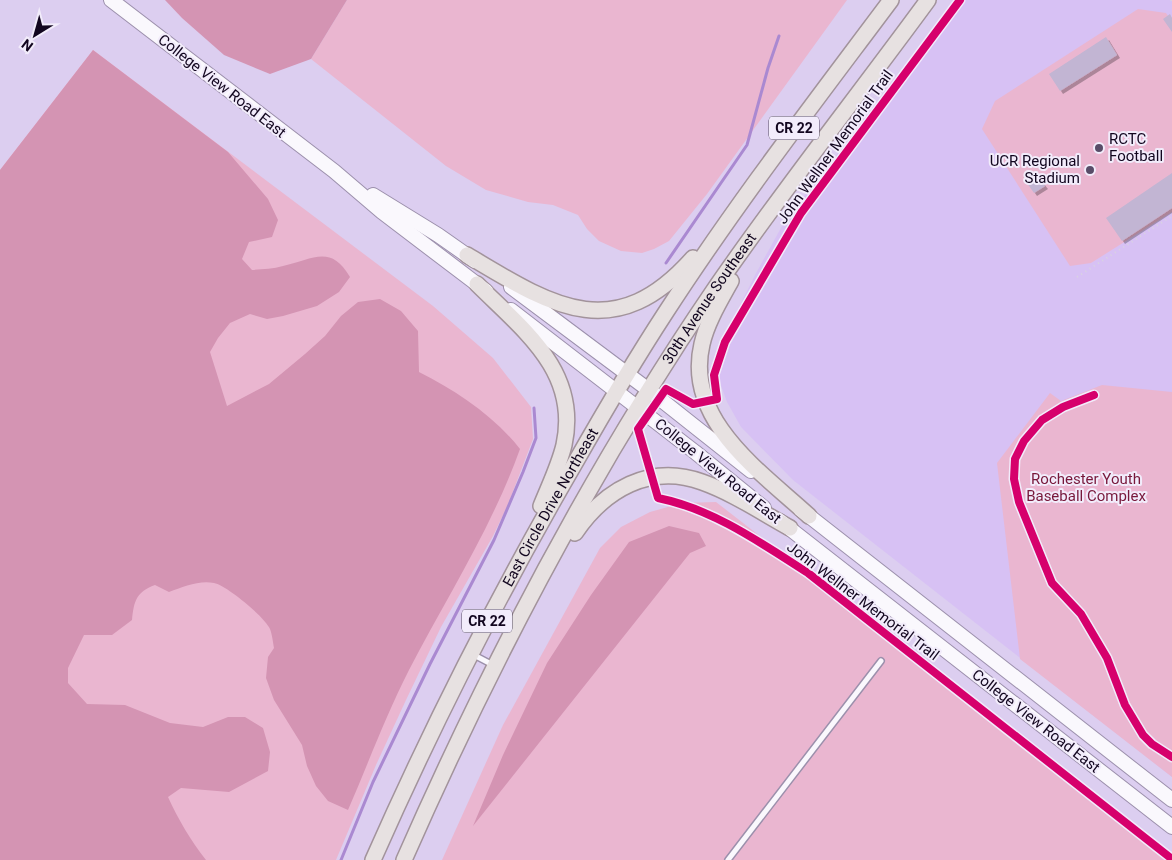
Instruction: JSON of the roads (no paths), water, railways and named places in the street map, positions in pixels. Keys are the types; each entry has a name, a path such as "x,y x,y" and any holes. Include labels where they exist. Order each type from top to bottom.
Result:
{"main road":[{"name":"College View Road East","path":"111,0 334,171 382,212 639,408 1172,827"},
{"name":"30th Avenue Southeast","path":"627,374 666,311 745,196 891,0"},
{"name":"30th Avenue Southeast","path":"639,408 714,291 928,0"},
{"name":"College View Road East","path":"334,171 467,255 650,391 1172,800"},
{"path":"467,255 514,283 564,305 586,310 607,311 643,300 664,287 707,243 745,196"},
{"path":"766,218 709,323 700,352 699,376 711,414 728,440 809,516"},
{"path":"477,284 545,354 557,375 565,403 567,421 563,446 524,550"},
{"name":"East Circle Drive Northeast","path":"373,860 428,740 524,550 627,374"},
{"name":"East Circle Drive Northeast","path":"404,860 458,742 533,594 607,461 639,408"},
{"path":"533,594 578,528 592,512 615,492 643,480 671,476 690,478 730,495 790,528"}],"lane":[{"path":"471,653 496,666"},
{"path":"728,860 881,661"}],"waterway":[{"path":"666,263 747,145 768,68 779,36"},
{"path":"341,860 373,782 430,664 494,540 536,438 534,408"}],"place":[{"name":"RCTC Football","path":"1099,148"},
{"name":"UCR Regional Stadium","path":"1090,170"}],"park label":[{"name":"Rochester Youth Baseball Complex","path":"1086,488"}]}
